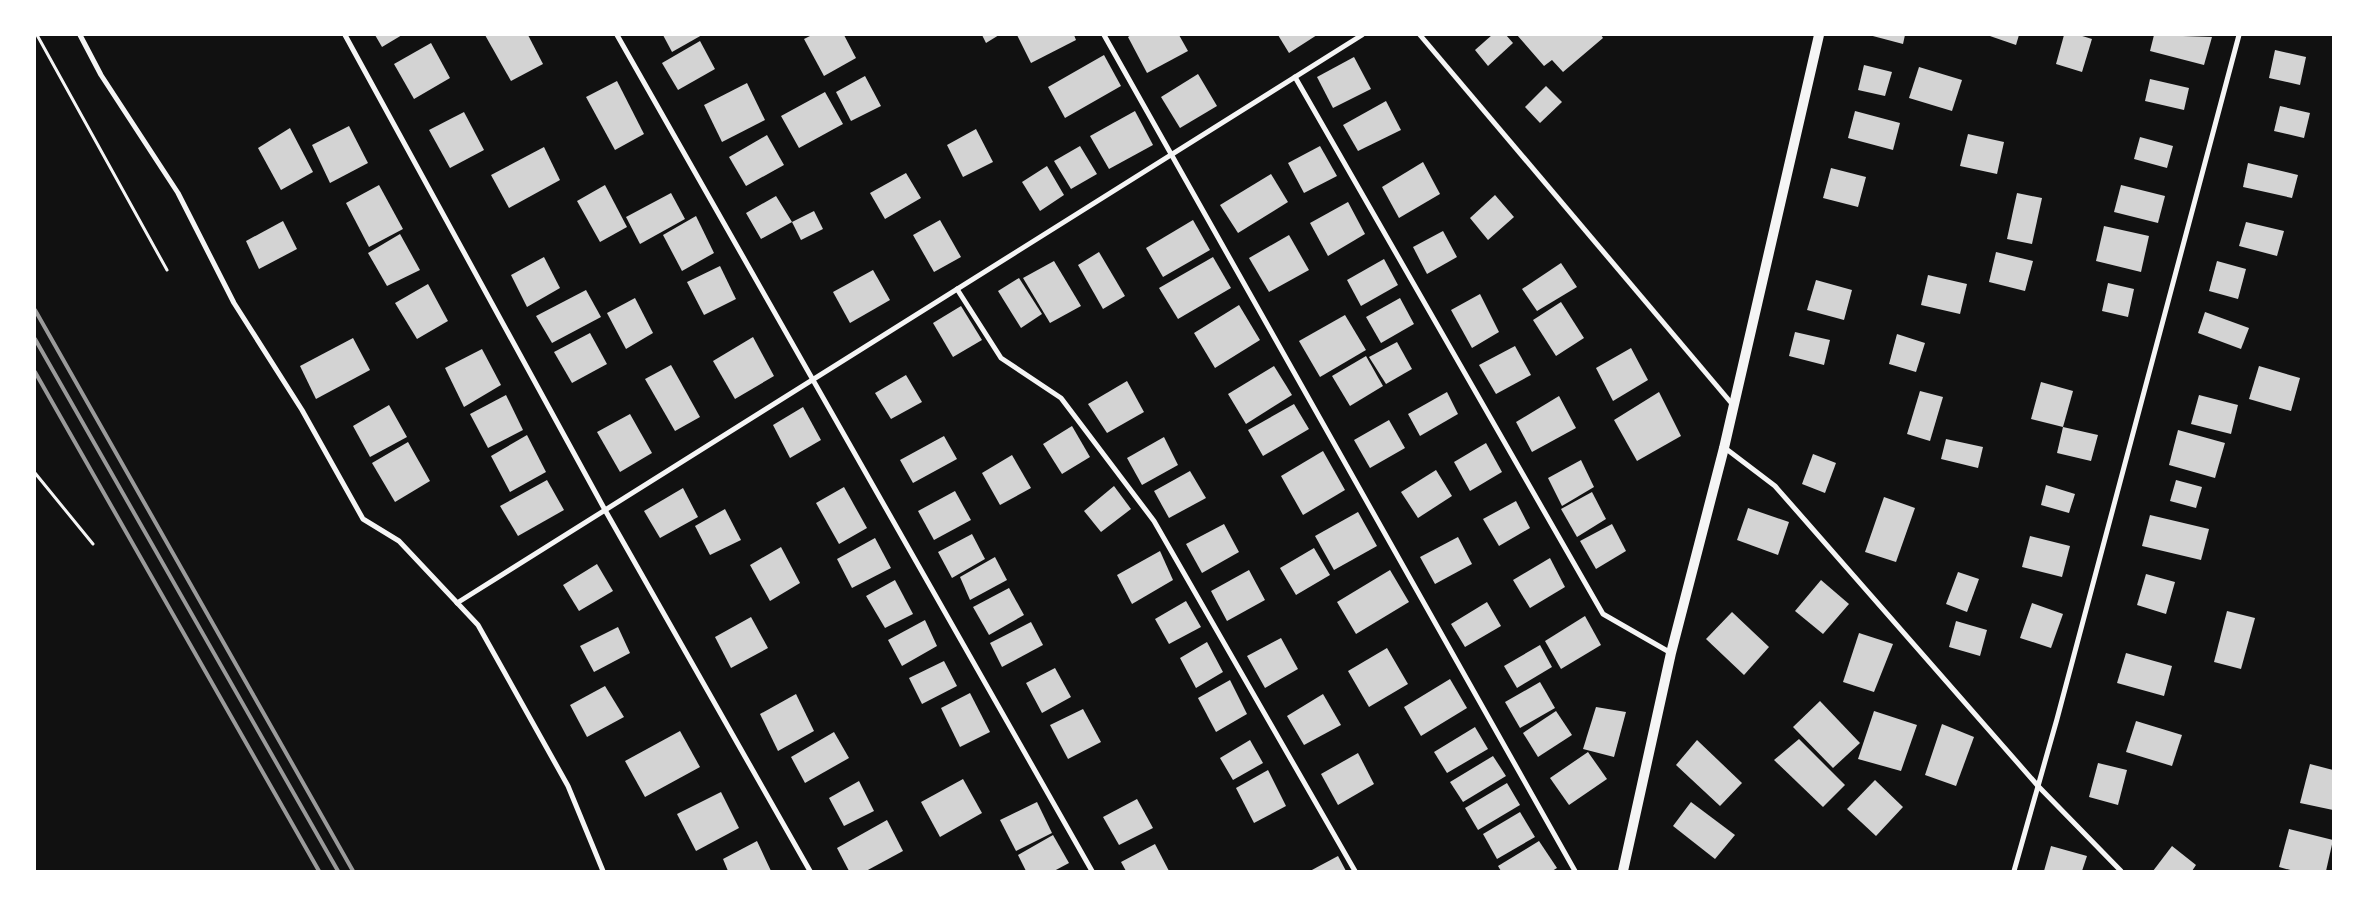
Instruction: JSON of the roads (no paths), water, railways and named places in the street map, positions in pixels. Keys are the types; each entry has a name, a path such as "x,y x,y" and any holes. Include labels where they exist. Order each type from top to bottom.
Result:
{"main road":[{"path":"1623,871 1671,654 1724,448 1819,35"}],"street":[{"path":"80,35 101,75 178,193 234,303 302,410 363,519 398,541 478,625 568,786 603,871"},
{"path":"345,35 605,510 810,871"},
{"path":"617,35 1092,871"},
{"path":"1104,35 1575,871"},
{"path":"457,603 1362,35"},
{"path":"1420,35 1734,406"},
{"path":"2014,871 2239,35"},
{"path":"1295,77 1603,614 1671,654"},
{"path":"957,289 1001,358 1061,398 1154,521 1355,871"},
{"path":"1724,448 1775,486 2038,786 2121,871"}],"railway":[{"path":"35,310 353,871"},
{"path":"35,339 338,871"},
{"path":"35,372 319,871"}]}
